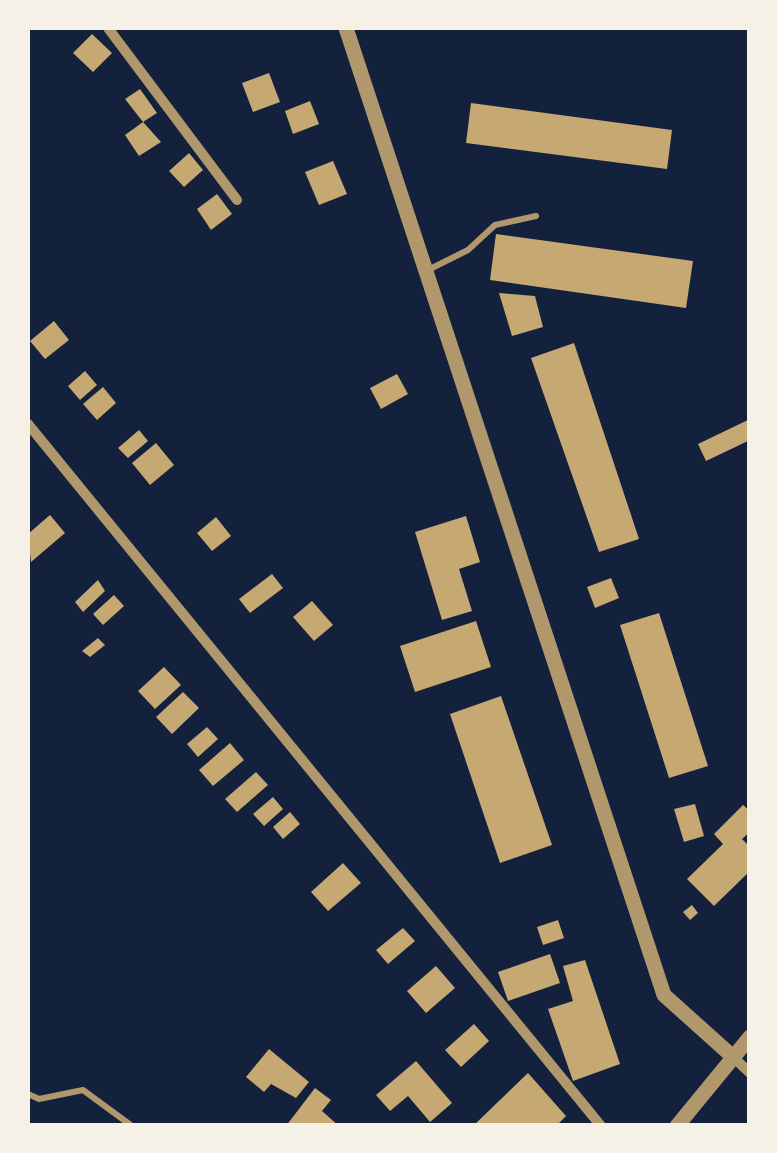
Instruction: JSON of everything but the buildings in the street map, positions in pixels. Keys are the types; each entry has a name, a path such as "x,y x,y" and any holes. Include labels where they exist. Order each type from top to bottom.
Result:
{"street":[{"path":"108,28 236,200"},
{"path":"346,28 664,995 750,1072"},
{"path":"28,424 601,1126"},
{"path":"677,1126 750,1037"}],"lane":[{"path":"424,272 468,250 495,225 536,216"},
{"path":"28,1094 38,1099 83,1090 132,1126"}]}
